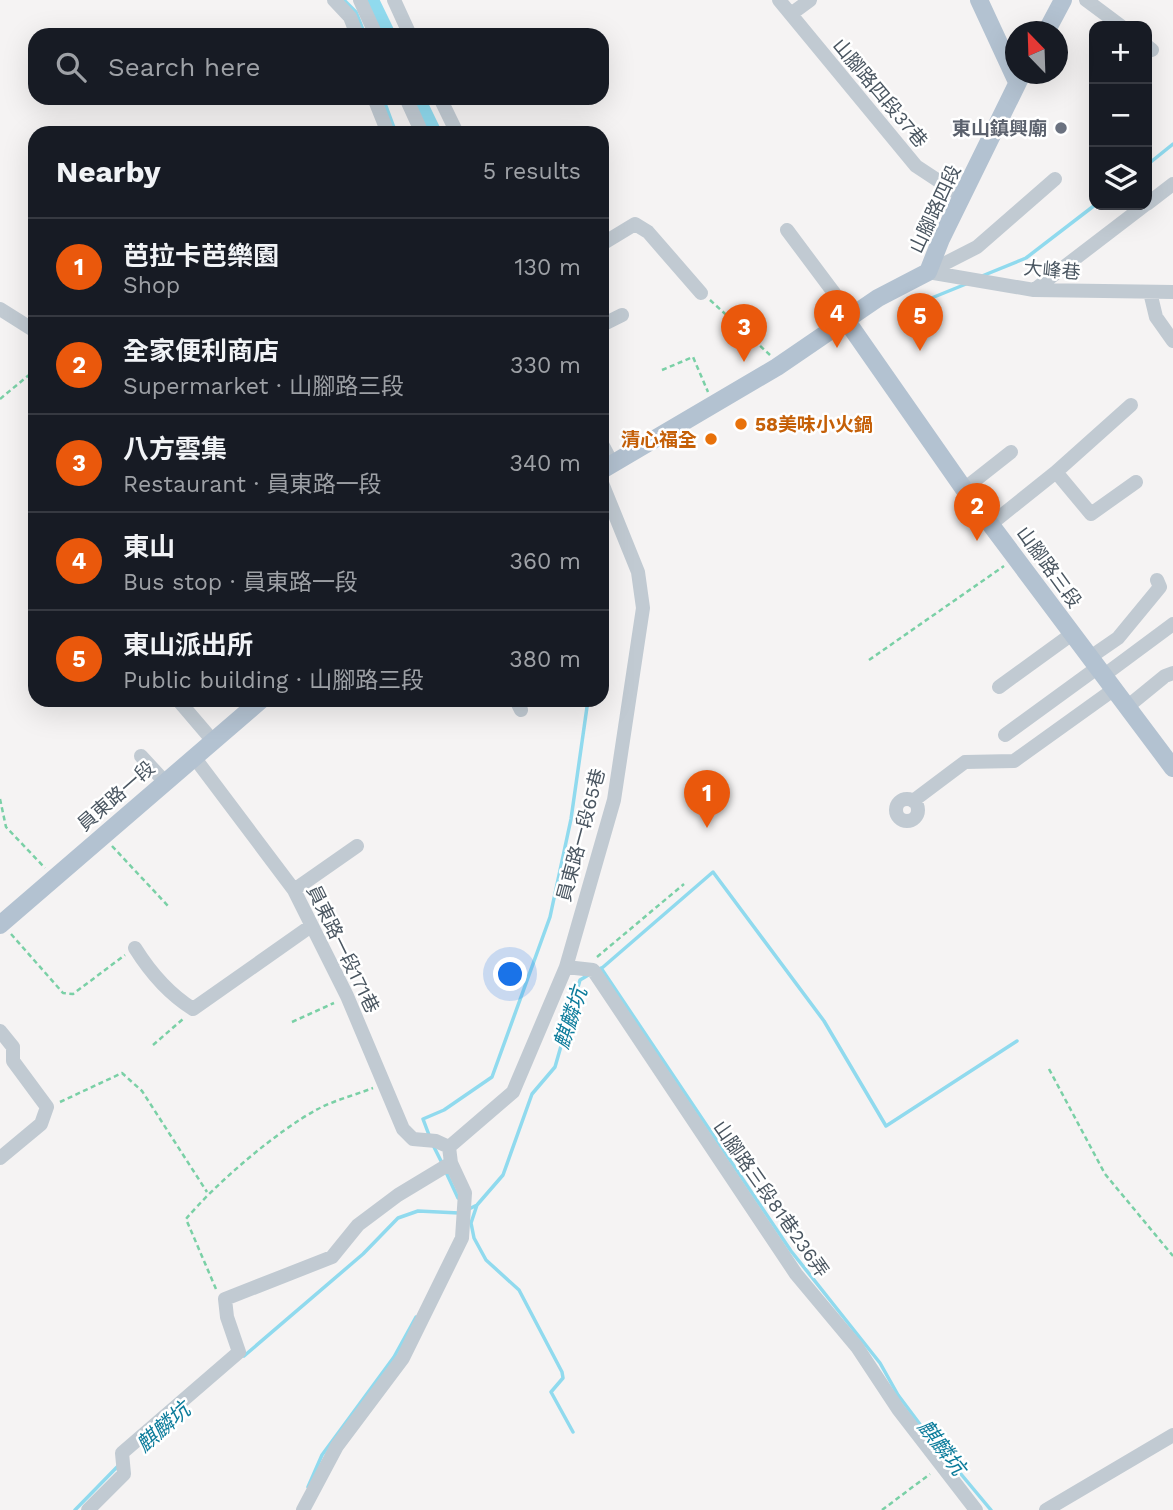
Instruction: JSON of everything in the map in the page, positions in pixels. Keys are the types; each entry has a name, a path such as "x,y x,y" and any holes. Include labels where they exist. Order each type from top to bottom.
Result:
{"main road":[{"name":"山腳路四段","path":"979,0 1005,49"},
{"path":"1052,21 1063,0"},
{"name":"山腳路四段","path":"846,320 878,298 928,272 1017,84"},
{"path":"609,466 777,367 846,320"},
{"name":"山腳路三段","path":"846,320 964,489 1173,768"},
{"name":"員東路一段","path":"1,924 253,707"}],"street":[{"path":"334,0 350,16 354,28"},
{"path":"360,0 373,28"},
{"path":"394,0 407,28"},
{"name":"山腳路四段37巷","path":"779,0 916,166 963,197"},
{"path":"791,14 810,0"},
{"path":"1086,0 1114,21"},
{"path":"377,105 385,126"},
{"path":"408,105 415,126"},
{"path":"443,105 454,126"},
{"path":"928,272 976,247 1055,179"},
{"path":"1152,200 1173,184"},
{"path":"1034,290 1138,210"},
{"path":"609,240 635,224 648,232 701,293"},
{"path":"787,230 846,309 846,320"},
{"name":"大峰巷","path":"928,272 1034,290 1173,292"},
{"path":"1150,292 1156,317 1173,341"},
{"path":"0,309 28,327"},
{"path":"609,322 622,316"},
{"path":"991,524 1056,472 1130,405"},
{"path":"964,489 1011,452"},
{"path":"1056,472 1091,514 1136,482"},
{"name":"員東路一段65巷","path":"449,1147 513,1092 566,967 614,800 643,608 638,572 609,500"},
{"path":"913,801 965,762 1014,761 1100,673 1118,638 1160,587 1157,580"},
{"path":"1005,735 1173,624"},
{"path":"999,687 1072,635"},
{"path":"1127,707 1165,676 1173,673"},
{"path":"184,707 213,741"},
{"path":"141,756 165,782"},
{"name":"員東路一段171巷","path":"194,757 241,816 294,890 347,996 403,1129 413,1139 436,1141 449,1147"},
{"path":"294,890 357,846"},
{"path":"135,948 145,964 176,998 193,1009 311,926"},
{"path":"566,967 593,970"},
{"name":"山腳路三段81巷236弄","path":"593,970 796,1274 857,1347 898,1409 976,1510"},
{"path":"0,1031 13,1047 13,1061 47,1107 41,1124 0,1158"},
{"path":"303,1510 337,1446 402,1358 462,1238 465,1193 451,1163 449,1147"},
{"path":"88,1510 124,1474 122,1453 239,1352 227,1317 225,1299 332,1257 358,1225 398,1195 451,1163"},
{"path":"1046,1510 1173,1435"}],"path":[{"path":"701,293 768,352 777,367"},
{"path":"662,370 693,357 713,404"},
{"path":"0,399 28,376"},
{"path":"869,660 1016,557"},
{"path":"0,799 6,827 55,878"},
{"path":"102,836 169,907"},
{"path":"593,970 598,954 684,884"},
{"path":"1,924 63,993 73,994 135,948"},
{"path":"292,1022 347,996"},
{"path":"153,1045 193,1009"},
{"path":"1049,1069 1105,1174 1173,1256"},
{"path":"47,1107 122,1073 142,1091 208,1192"},
{"path":"225,1299 214,1287 186,1219 208,1192 318,1108 383,1085"},
{"path":"882,1510 941,1465"}],"waterway":[{"path":"372,0 386,28"},
{"path":"345,1 356,12 362,28"},
{"path":"386,105 393,126"},
{"path":"421,105 432,126"},
{"path":"1152,161 1173,144"},
{"path":"982,276 1026,258 1089,210"},
{"path":"907,308 966,284"},
{"path":"429,1135 423,1119 444,1110 492,1077 550,917 571,819 587,707"},
{"path":"602,968 713,872 824,1021 886,1126 1017,1041"},
{"name":"麒麟坑","path":"597,970 601,968 791,1251 880,1363 898,1395 925,1431 991,1510"},
{"name":"麒麟坑","path":"469,1209 477,1205 503,1175 532,1094 555,1067 580,980 590,974"},
{"path":"433,1145 442,1163"},
{"path":"445,1170 458,1198"},
{"path":"477,1205 471,1223 474,1238 486,1260 519,1290 562,1372 563,1378 551,1392 573,1432"},
{"name":"麒麟坑","path":"244,1356 363,1254 398,1218 418,1211 459,1213"},
{"path":"308,1487 322,1455 394,1357 416,1317"},
{"name":"麒麟坑","path":"75,1510 120,1464"}],"place":[{"name":"東山鎮興廟","path":"1061,128"},
{"name":"東山","path":"837,348"},
{"name":"東山派出所","path":"920,351"},
{"name":"八方雲集","path":"744,362"},
{"name":"58美味小火鍋","path":"741,424"},
{"name":"清心福全","path":"711,439"},
{"name":"全家便利商店","path":"977,541"},
{"name":"芭拉卡芭樂園","path":"707,828"}]}
